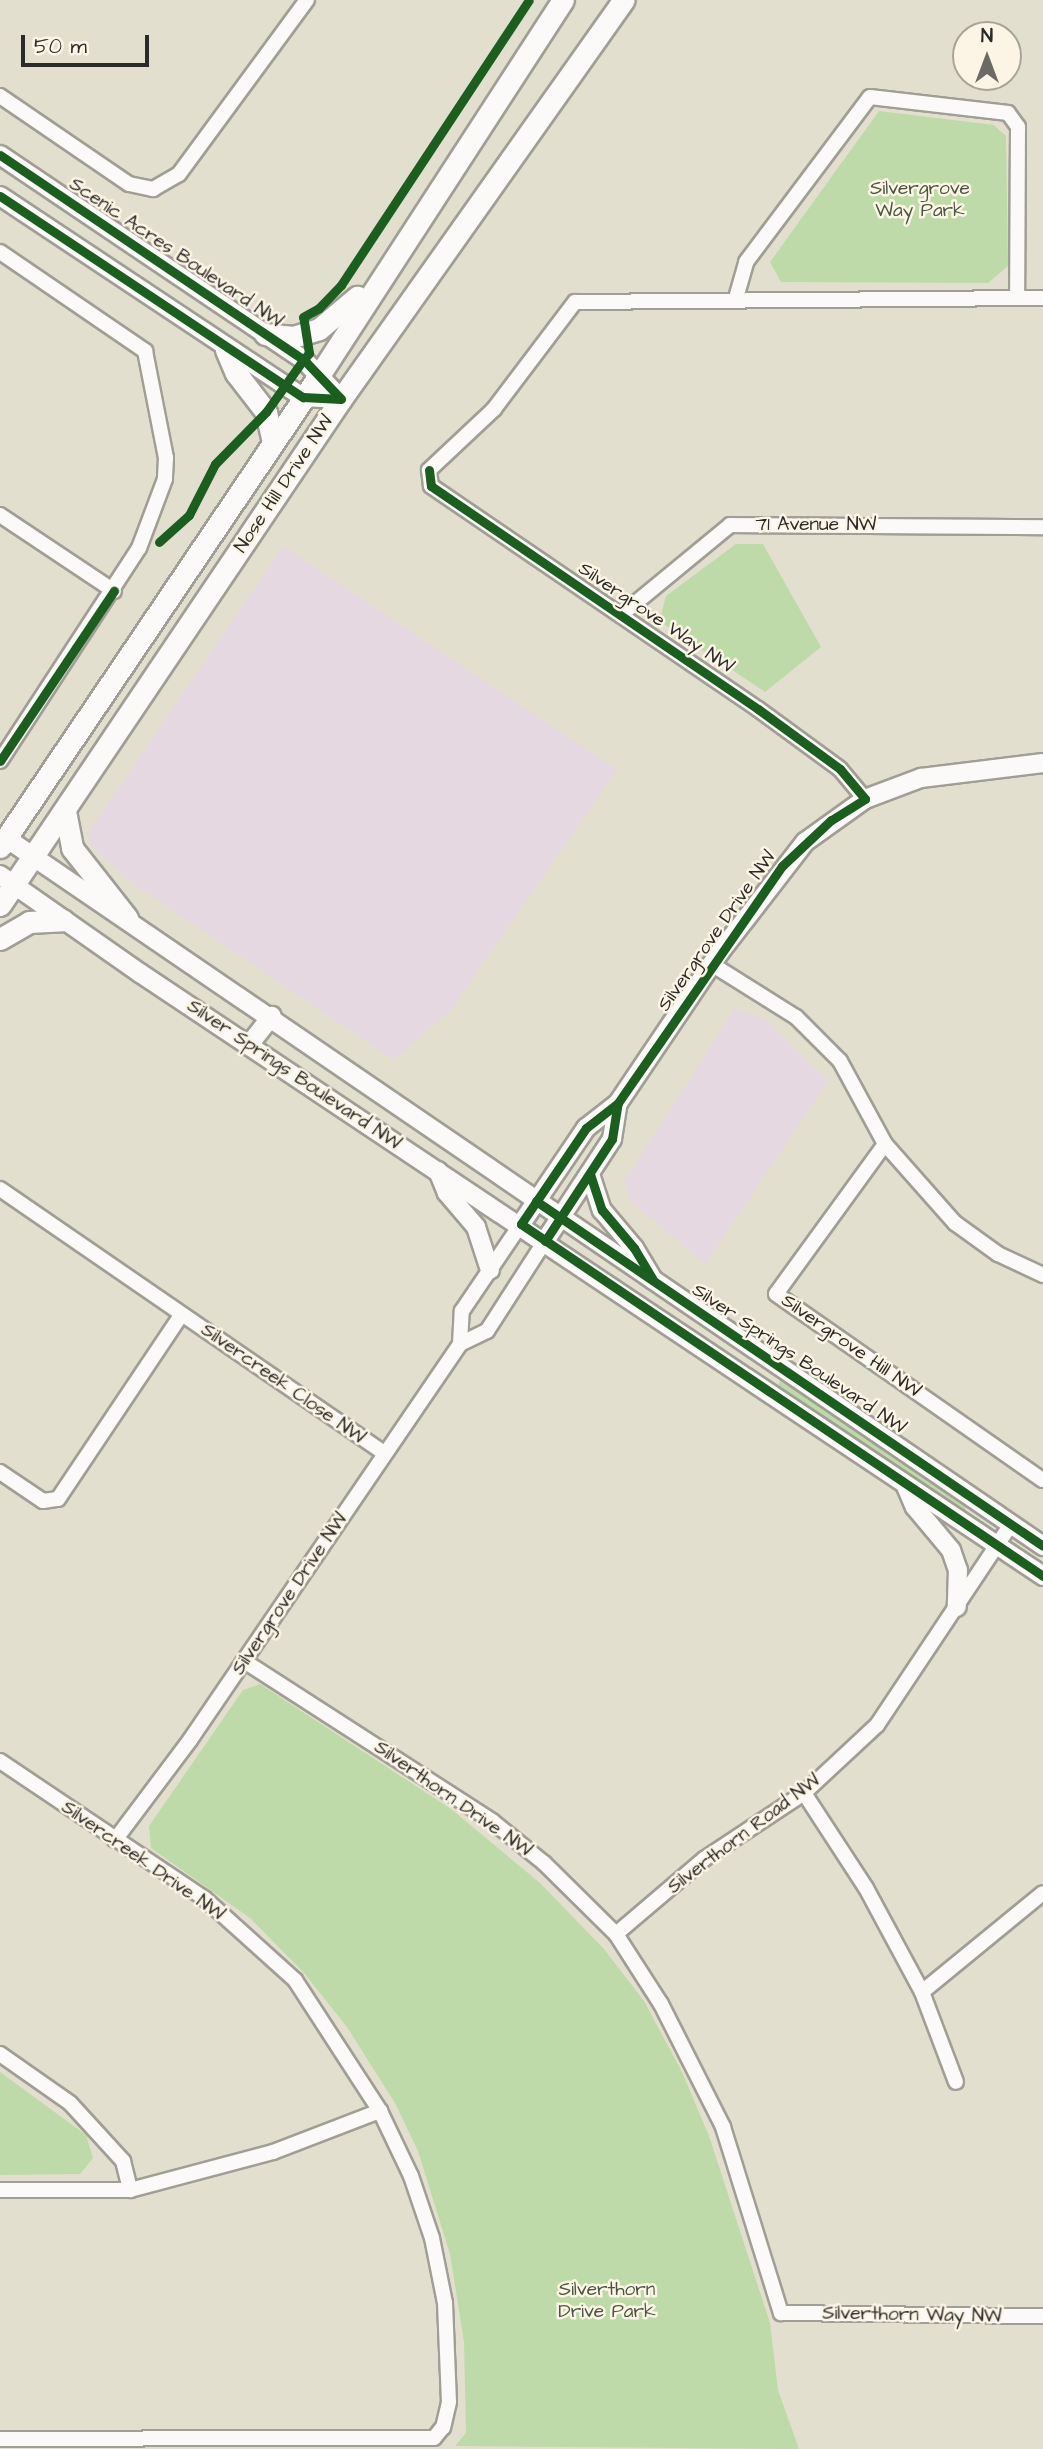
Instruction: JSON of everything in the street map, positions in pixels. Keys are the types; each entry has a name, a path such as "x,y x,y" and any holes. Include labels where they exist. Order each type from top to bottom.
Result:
{"main road":[{"name":"Nose Hill Drive NW","path":"3,843 320,374 387,265 563,0"},
{"name":"Nose Hill Drive NW","path":"0,905 7,880 32,856 65,811 341,399 624,0"},
{"path":"265,334 293,337 319,329 341,315 387,265"},
{"path":"226,350 236,373 266,412 273,442"},
{"path":"65,811 72,848 127,918"},
{"path":"0,939 29,922 63,920"}],"street":[{"path":"0,96 129,184 153,189 179,174 307,0"},
{"path":"736,298 746,262 870,97 1008,113 1018,127 1017,297"},
{"name":"Scenic Acres Boulevard NW","path":"0,155 265,334 320,374 341,399"},
{"path":"0,196 226,350 303,397 341,399"},
{"path":"0,252 138,344 150,363 164,440 165,479 139,548 114,591 0,761"},
{"name":"Silvergrove Way NW","path":"865,799 840,769 431,486 429,470 494,409 575,302 736,298 1043,298"},
{"path":"0,515 114,591"},
{"name":"71 Avenue NW","path":"621,615 730,525 1043,527"},
{"name":"Silvergrove Drive NW","path":"460,1344 462,1311 536,1201 586,1128 618,1103 782,866 831,820 865,799 921,778 1043,763"},
{"name":"Silver Springs Boulevard NW","path":"3,843 32,856 272,1016 654,1283 1043,1546"},
{"name":"Silver Springs Boulevard NW","path":"7,880 1043,1576"},
{"path":"713,965 796,1017 840,1060 885,1144 956,1223 998,1254 1043,1275"},
{"path":"249,1045 272,1016"},
{"name":"Silvergrove Drive NW","path":"115,1840 244,1661 460,1344 487,1331 612,1139 618,1103"},
{"name":"Silvergrove Hill NW","path":"885,1144 776,1294 1043,1480"},
{"path":"438,1171 447,1193 476,1227 490,1270"},
{"path":"590,1174 602,1210 634,1248 654,1283"},
{"name":"Silvercreek Close NW","path":"0,1189 385,1454"},
{"name":"Silvercreek Close NW","path":"0,1472 43,1501 58,1499 181,1315"},
{"path":"905,1484 915,1507 951,1550 958,1570 957,1607"},
{"name":"Silverthorn Road NW","path":"616,1934 704,1859 804,1793 877,1725 1011,1524"},
{"name":"Silverthorn Drive NW","path":"244,1661 492,1821 544,1863 616,1934 661,2004 723,2127 781,2314"},
{"name":"Silvercreek Drive NW","path":"0,1761 205,1899 295,1980 380,2111 411,2176 432,2238 445,2304 449,2402 443,2427 434,2438 300,2444"},
{"path":"804,1793 866,1888 922,1992 956,2082"},
{"path":"922,1992 1043,1893"},
{"path":"0,2054 70,2103 123,2161 131,2190"},
{"path":"0,2190 131,2190 273,2152 380,2111"},
{"name":"Silverthorn Way NW","path":"781,2314 1043,2316"},
{"path":"0,2439 99,2444 300,2444"}],"shaded area":[{"path":"283,546 617,770 450,1011 394,1060 135,885 90,845 88,833"},
{"path":"735,1008 768,1022 828,1081 705,1264 631,1202 624,1182"}],"green space":[{"name":"Silvergrove Way Park","path":"879,111 994,125 1006,136 1008,266 988,283 781,282 770,262"},
{"path":"736,544 763,544 821,647 765,692 665,625 661,615 666,596"},
{"path":"781,1380 824,1405 968,1506 962,1513 777,1387"},
{"name":"Silverthorn Drive Park","path":"260,1684 451,1809 540,1883 604,1949 644,2001 682,2072 709,2136 770,2323 778,2390 799,2449 455,2446 466,2433 464,2342 450,2254 418,2151 395,2103 347,2027 304,1973 250,1918 151,1848 149,1826 243,1690"},
{"path":"0,2072 86,2135 93,2158 80,2174 0,2175"}],"cycle path":[{"path":"159,542 189,515 215,464 266,412 309,353 303,317 319,308 341,285 529,0"},
{"path":"0,155 305,361 341,399"},
{"path":"0,196 303,397 341,399"},
{"path":"429,470 431,486 758,709 840,769 865,799 831,820 782,866 618,1103 586,1128 521,1224 1043,1576"},
{"path":"0,761 114,591"},
{"path":"545,1241 612,1139 618,1103"},
{"path":"590,1174 602,1210 634,1248 653,1280"},
{"path":"536,1201 1043,1546"}]}
